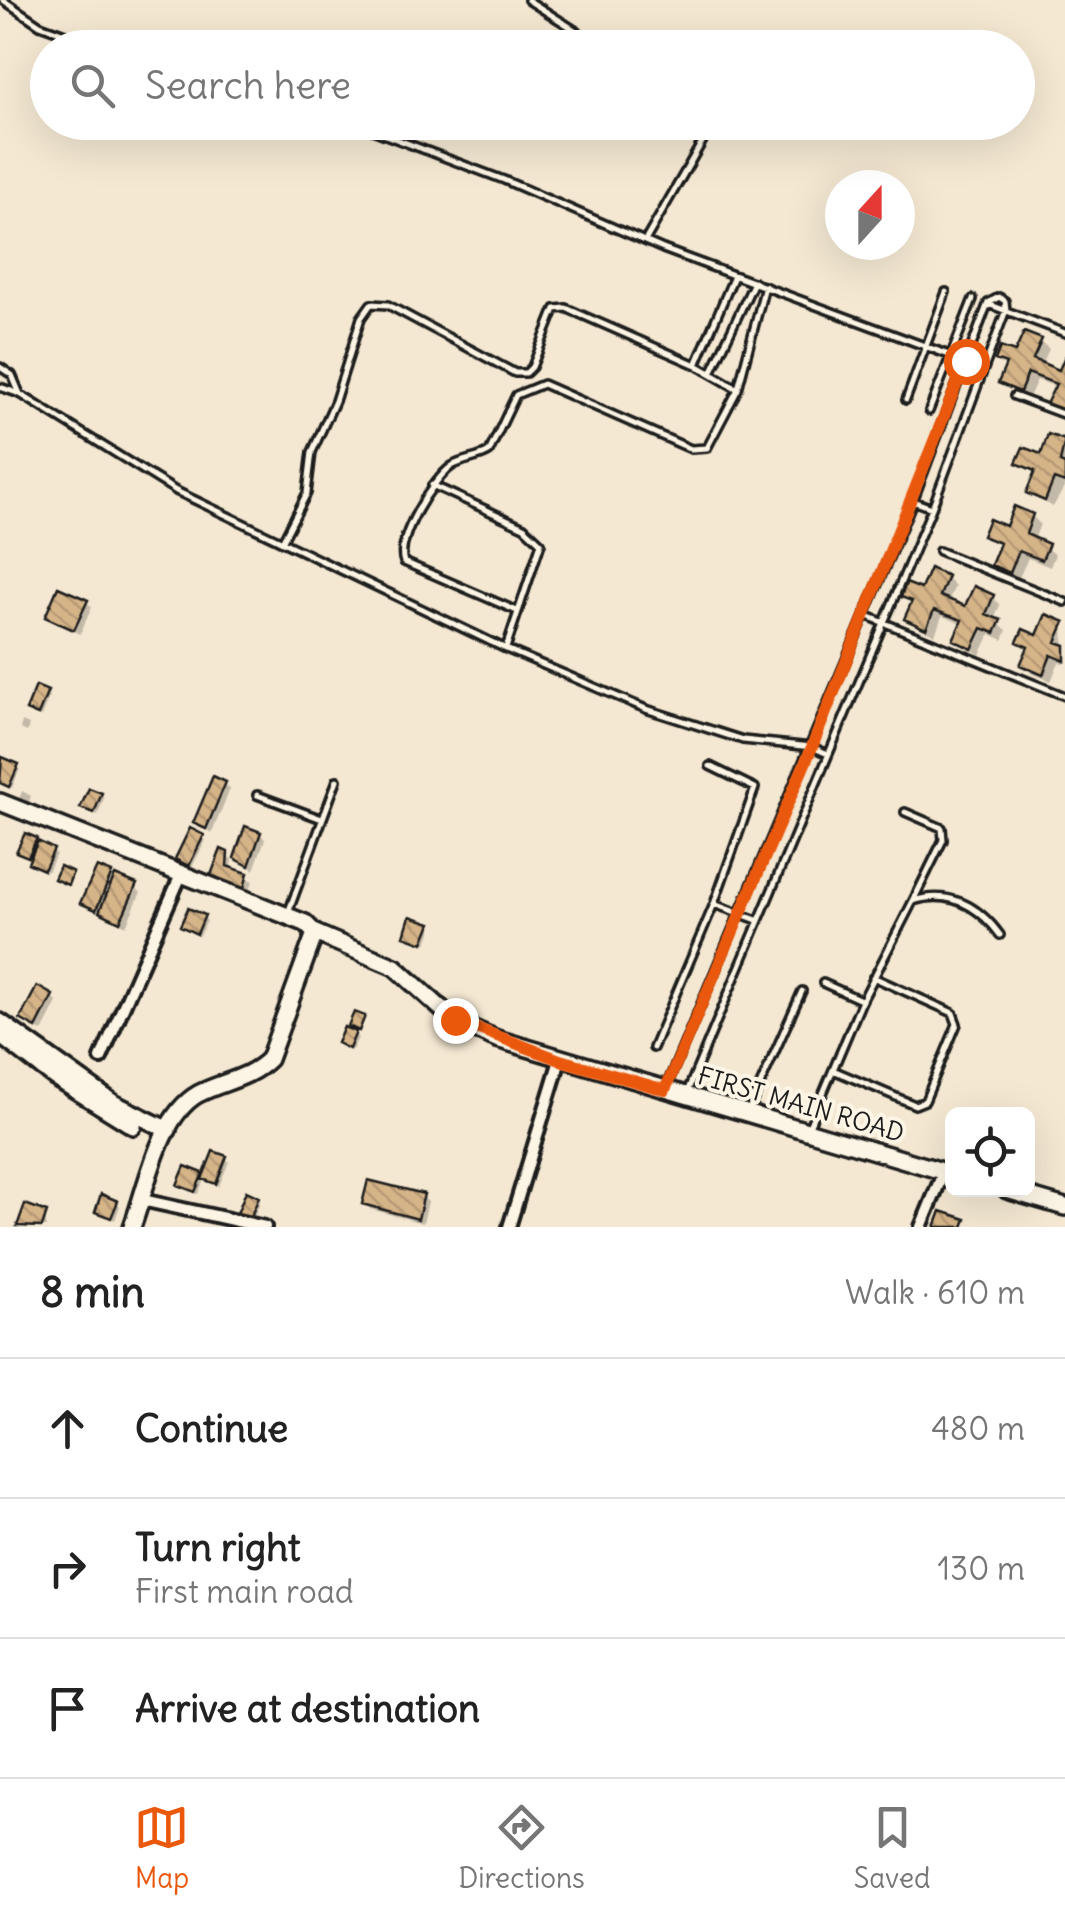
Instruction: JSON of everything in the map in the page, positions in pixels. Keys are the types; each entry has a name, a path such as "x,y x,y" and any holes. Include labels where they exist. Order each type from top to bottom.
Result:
{"street":[{"name":"FIRST MAIN ROAD","path":"0,802 287,916 315,933 395,967 467,1027 560,1060 945,1171"},
{"path":"101,1058 181,875"},
{"path":"132,1227 166,1135 190,1099 257,1071 269,1059 315,933"},
{"path":"0,1022 114,1104 166,1135"},
{"path":"0,1035 113,1116 166,1135"},
{"path":"509,1227 560,1060"},
{"path":"920,1227 945,1178"},
{"path":"1031,1197 1065,1207"},
{"path":"142,1200 265,1227"}],"lane":[{"path":"3,0 54,30"},
{"path":"528,0 575,30"},
{"path":"399,140 645,241 984,368"},
{"path":"645,241 703,140"},
{"path":"696,365 734,275"},
{"path":"711,373 754,282"},
{"path":"517,610 404,562 401,549 432,484 450,468 489,452 516,395 530,386 543,384 697,450 712,442 738,389 764,286"},
{"path":"906,400 946,292"},
{"path":"929,411 973,298"},
{"path":"282,542 307,493 312,452 335,401 361,318 371,304 388,306 515,373 526,373 532,367 549,318 560,307 696,365 738,389"},
{"path":"665,1090 914,501 988,304 1065,333"},
{"path":"685,1097 932,508 1006,310"},
{"path":"0,367 12,375 20,394"},
{"path":"0,387 20,394 176,491 506,650 742,740 812,747 828,754"},
{"path":"1014,396 1065,415"},
{"path":"948,411 966,418"},
{"path":"432,484 524,527 541,542 506,650"},
{"path":"914,501 932,508"},
{"path":"939,552 1065,602"},
{"path":"865,615 1065,696"},
{"path":"829,705 846,711"},
{"path":"653,1048 714,904 756,788 710,766"},
{"path":"287,916 337,780"},
{"path":"257,795 322,819"},
{"path":"807,1132 862,1000 943,840 942,828 905,812"},
{"path":"912,901 933,895 952,898 987,917 1000,935"},
{"path":"714,904 757,920"},
{"path":"833,1070 915,1105 924,1101 956,1024 952,1014 873,977"},
{"path":"823,983 862,1000"},
{"path":"747,1114 802,990"}],"building":[{"path":"1024,332 1042,339 1033,359 1059,370 1065,356 1065,412 1046,404 1056,384 1028,373 1020,392 998,383 1006,364 995,360 1000,347 1015,352"},
{"path":"1048,434 1065,440 1060,462 1065,464 1065,483 1054,479 1045,501 1026,493 1035,471 1016,463 1023,447 1041,454"},
{"path":"1014,506 1033,514 1026,534 1049,544 1042,560 1019,551 1010,573 991,565 1000,543 982,536 989,519 1006,526"},
{"path":"930,568 948,576 940,596 965,606 974,586 994,595 986,614 1001,620 995,633 982,628 972,649 953,640 962,620 934,610 926,629 904,619 912,601 901,597 906,583 921,589"},
{"path":"58,587 88,600 74,630 45,617"},
{"path":"1046,614 1065,622 1056,642 1065,645 1065,661 1051,655 1043,675 1020,665 1028,647 1017,642 1023,629 1037,635"},
{"path":"36,686 48,691 38,715 26,710"},
{"path":"2,757 19,764 9,787 0,783"},
{"path":"213,776 226,782 206,829 193,823"},
{"path":"89,788 102,793 94,813 80,808"},
{"path":"245,826 261,832 249,866 234,858"},
{"path":"190,828 204,835 189,866 175,859"},
{"path":"25,833 37,838 28,857 16,852"},
{"path":"38,841 54,849 44,870 28,863"},
{"path":"221,849 228,852 227,866 248,873 244,888 209,880"},
{"path":"60,866 73,872 68,885 54,879"},
{"path":"97,867 112,873 96,910 80,903"},
{"path":"115,875 137,884 120,922 99,912"},
{"path":"188,908 205,915 197,934 180,926"},
{"path":"410,916 431,923 423,943 404,936"},
{"path":"37,986 53,995 36,1028 20,1019"},
{"path":"354,1012 365,1016 359,1031 348,1026"},
{"path":"344,1027 356,1032 349,1049 337,1043"},
{"path":"213,1151 227,1156 216,1184 202,1179"},
{"path":"185,1166 203,1173 195,1192 177,1185"},
{"path":"368,1180 424,1194 418,1219 362,1204"},
{"path":"246,1191 259,1197 249,1221 236,1216"},
{"path":"101,1194 118,1201 111,1218 95,1212"},
{"path":"25,1204 47,1212 42,1227 17,1226"},
{"path":"941,1211 966,1219 963,1227 935,1227"}],"route":[{"path":"455,1020 560,1060 665,1090 914,501 966,361"}]}
